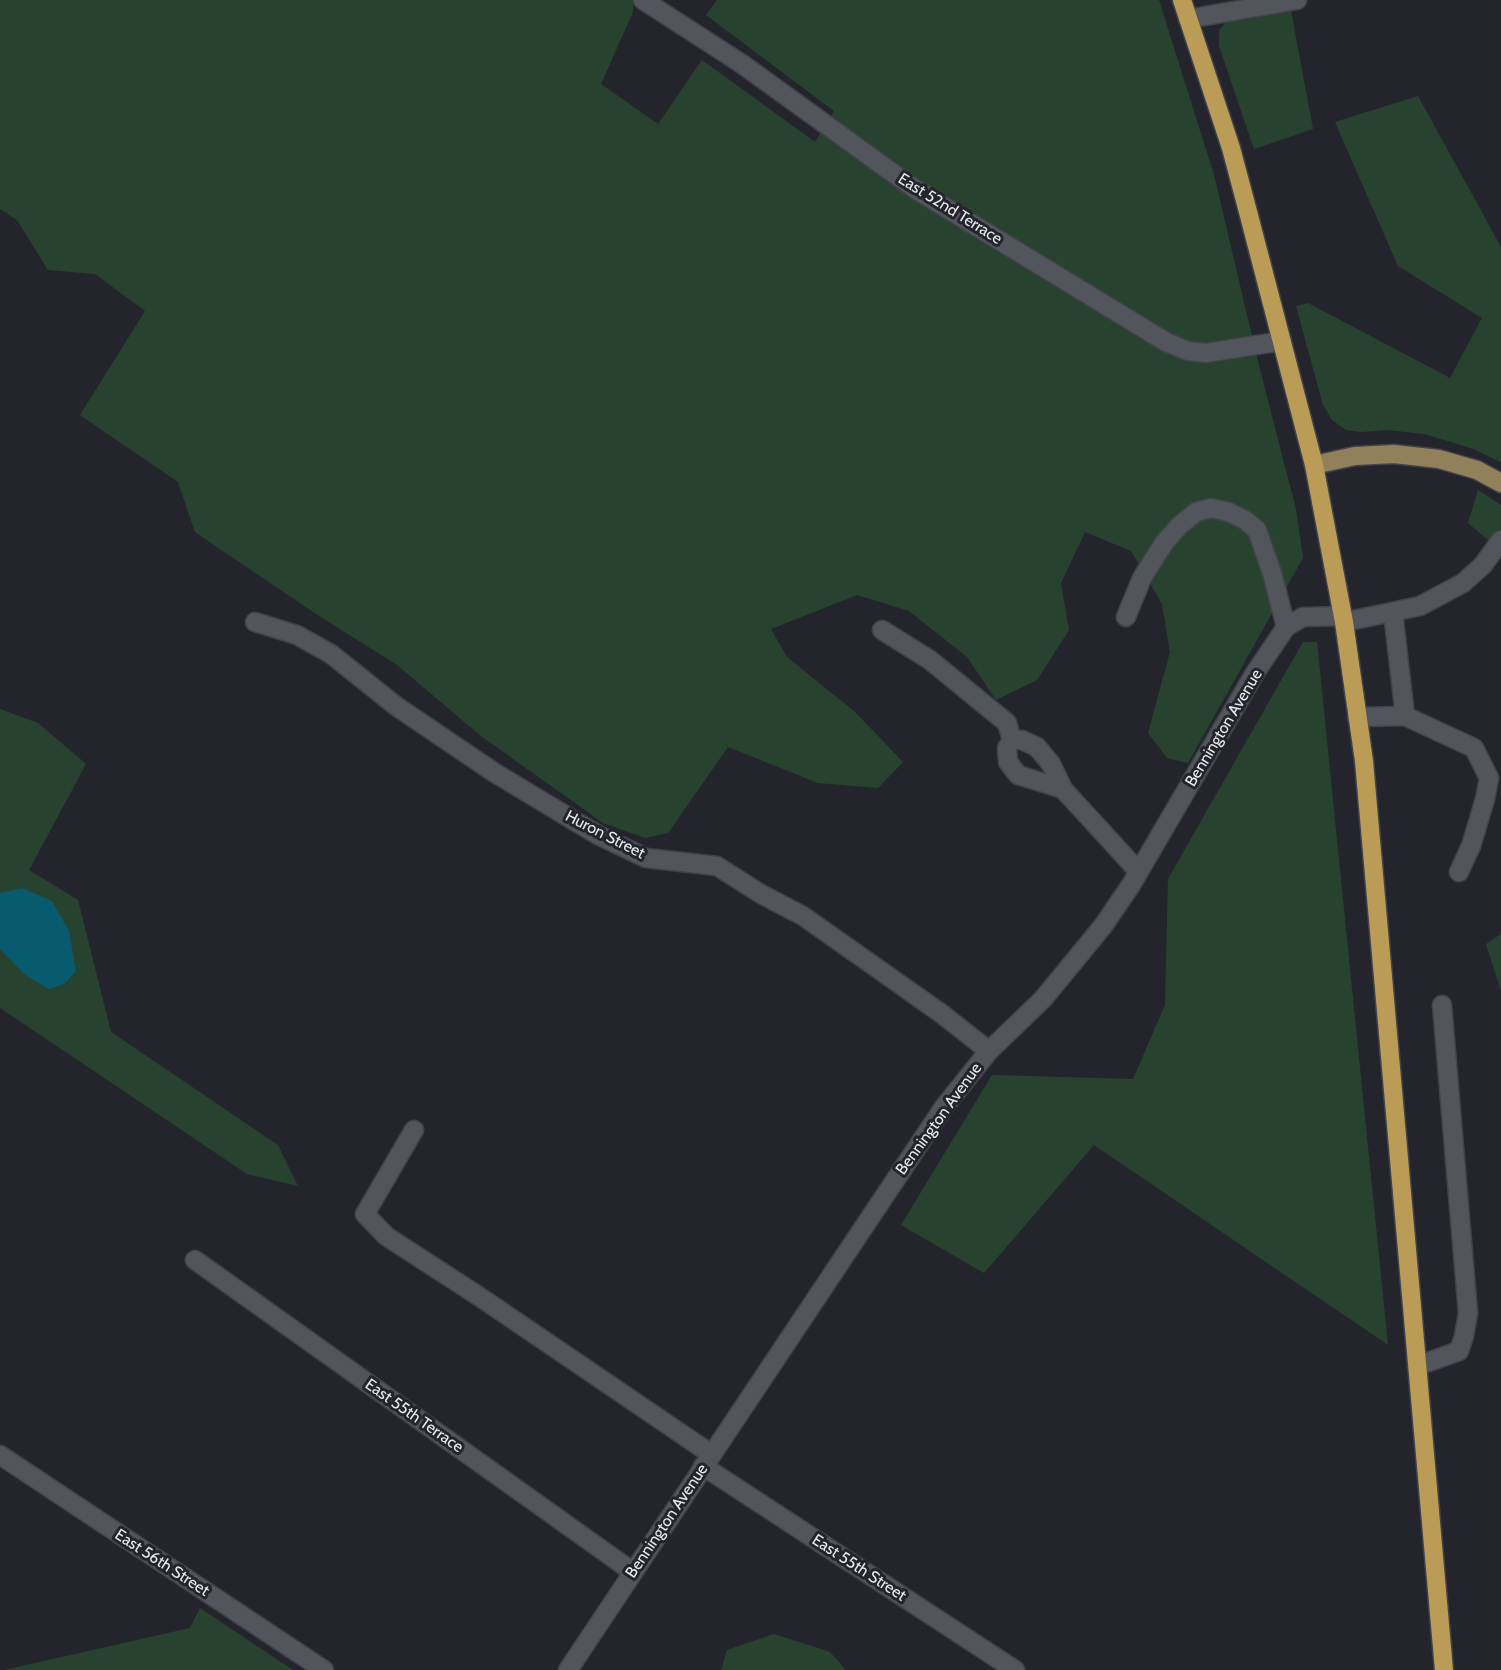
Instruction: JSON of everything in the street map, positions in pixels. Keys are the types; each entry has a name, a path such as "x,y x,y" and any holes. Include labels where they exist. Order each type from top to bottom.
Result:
{"highway":[{"path":"1182,0 1231,148 1282,341 1314,465 1343,619 1364,761 1444,1670"}],"main road":[{"path":"1314,465 1354,456 1394,454 1439,459 1477,470 1501,483"}],"street":[{"name":"East 52nd Terrace","path":"643,0 742,64 915,189 1166,342 1188,351 1206,353 1282,341"},
{"path":"1188,19 1297,0"},
{"path":"1126,617 1142,578 1164,543 1196,512 1211,508 1229,512 1245,520 1257,530 1272,573 1286,627 1303,617 1343,619 1420,606 1463,583 1483,565 1496,559 1501,540"},
{"path":"1393,612 1405,716"},
{"name":"Huron Street","path":"255,622 297,635 331,654 396,706 495,773 598,835 646,858 717,866 761,894 803,916 942,1014 989,1051"},
{"name":"Bennington Avenue","path":"568,1670 944,1107 989,1051 1043,999 1103,926 1139,872 1255,673 1286,627"},
{"path":"882,630 930,660 1007,723 1012,740 1007,748 1008,762 1018,775 1063,789"},
{"path":"1357,717 1405,716 1474,748 1489,778 1501,795"},
{"path":"1012,740 1022,740 1037,747 1050,764 1063,789 1139,872"},
{"path":"1459,872 1471,846 1489,778"},
{"path":"1417,1366 1460,1351 1468,1313 1442,1005"},
{"name":"East 55th Street","path":"414,1130 365,1214 386,1236 480,1297 707,1460 1015,1670"},
{"name":"East 55th Terrace","path":"195,1260 633,1572"},
{"name":"East 56th Street","path":"0,1455 324,1670"}],"green space":[{"path":"0,0 633,0 633,12 601,84 658,124 702,60 815,142 834,111 706,15 717,0 1159,0 1214,175 1260,370 1296,509 1303,558 1188,763 1167,758 1148,733 1170,652 1162,604 1131,551 1085,532 1061,583 1069,630 1037,680 996,700 967,657 909,611 857,595 771,629 787,657 855,712 903,762 878,788 818,783 728,747 668,833 645,838 603,823 481,736 397,665 313,612 195,532 178,482 80,415 145,311 95,274 48,270 17,220 0,209"},
{"path":"1291,11 1313,129 1254,149 1219,46 1219,30 1226,22"},
{"path":"1418,96 1501,247 1501,462 1471,448 1424,434 1388,430 1360,432 1346,430 1332,420 1323,405 1296,306 1308,303 1450,378 1482,318 1398,266 1335,122"},
{"path":"1478,490 1501,505 1501,551 1468,523"},
{"path":"1303,642 1317,642 1388,1345 1094,1145 984,1273 901,1225 992,1075 1133,1079 1165,1005 1168,879"},
{"path":"0,709 38,723 86,764 29,870 78,900 111,1032 278,1145 298,1186 247,1174 0,1008"},
{"path":"1501,934 1501,991 1486,944"},
{"path":"200,1608 293,1670 4,1670 190,1628"},
{"path":"774,1634 830,1652 846,1670 721,1670 727,1650"}],"water":[{"path":"22,888 52,901 69,931 76,971 64,984 49,989 24,974 0,949 0,893"}]}
